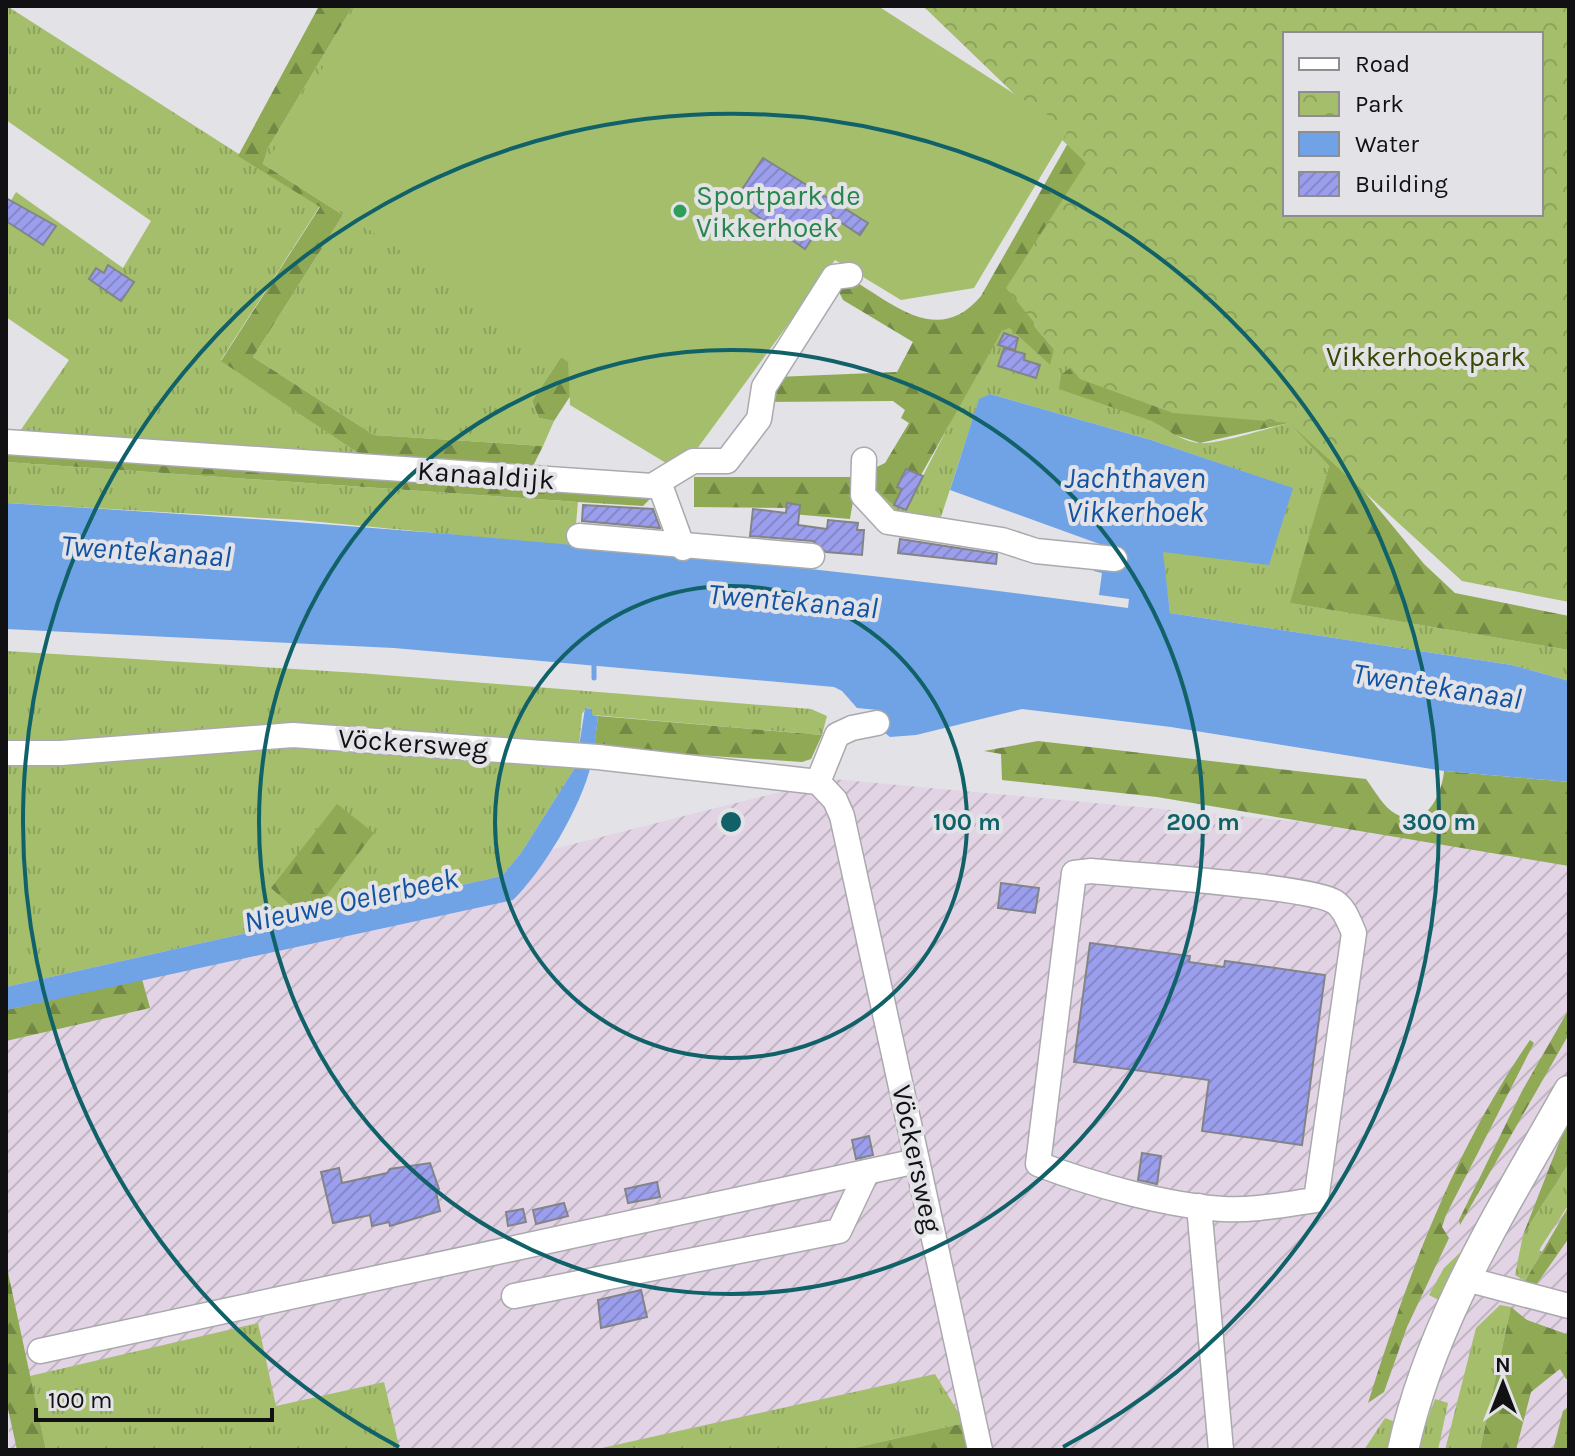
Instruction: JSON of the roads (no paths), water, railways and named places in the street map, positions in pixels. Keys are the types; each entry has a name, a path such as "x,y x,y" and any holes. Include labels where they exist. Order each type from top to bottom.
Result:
{"main road":[{"path":"1403,1450 1430,1361 1466,1279 1569,1091"}],"street":[{"path":"684,546 660,485 693,461 727,461 759,419 764,387 834,277 850,275"},
{"name":"Kanaaldijk","path":"6,442 660,485"},
{"path":"864,460 863,495 888,522 1109,563"},
{"path":"579,536 812,556"},
{"path":"818,782 837,735 877,723"},
{"name":"Vöckersweg","path":"6,753 61,753 293,735 598,757 818,782 835,800 842,816 980,1450"},
{"path":"1091,871 1287,891 1334,901 1347,916 1354,933 1316,1200 1226,1209 1199,1206 1073,1178 1038,1164 1074,873 1091,871"},
{"path":"40,1351 917,1161"},
{"path":"514,1296 839,1231 867,1172"},
{"path":"1199,1206 1221,1450"},
{"path":"1466,1279 1569,1306"}],"water":[{"path":"990,394 1151,440 1293,488 1269,565 1163,552 1170,613 1512,665 1569,681 1569,782 1444,771 1171,727 1022,709 916,735 890,737 885,733 878,710 857,708 842,691 834,687 394,648 6,629 6,503 428,532 708,558 1128,608 1129,599 1099,595 1102,573 1094,571 1095,562 1116,550 950,490 979,399"},
{"path":"585,708 592,709 592,715 598,716 594,753 586,782 560,837 525,888 513,900 6,1010 6,987 502,876 521,853 576,766"}],"waterway":[{"name":"Nieuwe Oelerbeek","path":"594,666 594,678"}],"place":[{"name":"Sportpark de Vikkerhoek","path":"680,211"}],"park label":[{"name":"Vikkerhoekpark","path":"1426,356"}],"water label":[{"name":"Jachthaven Vikkerhoek","path":"1135,495"},
{"name":"Twentekanaal","path":"146,551"},
{"name":"Twentekanaal","path":"793,601"},
{"name":"Twentekanaal","path":"1437,686"}]}
